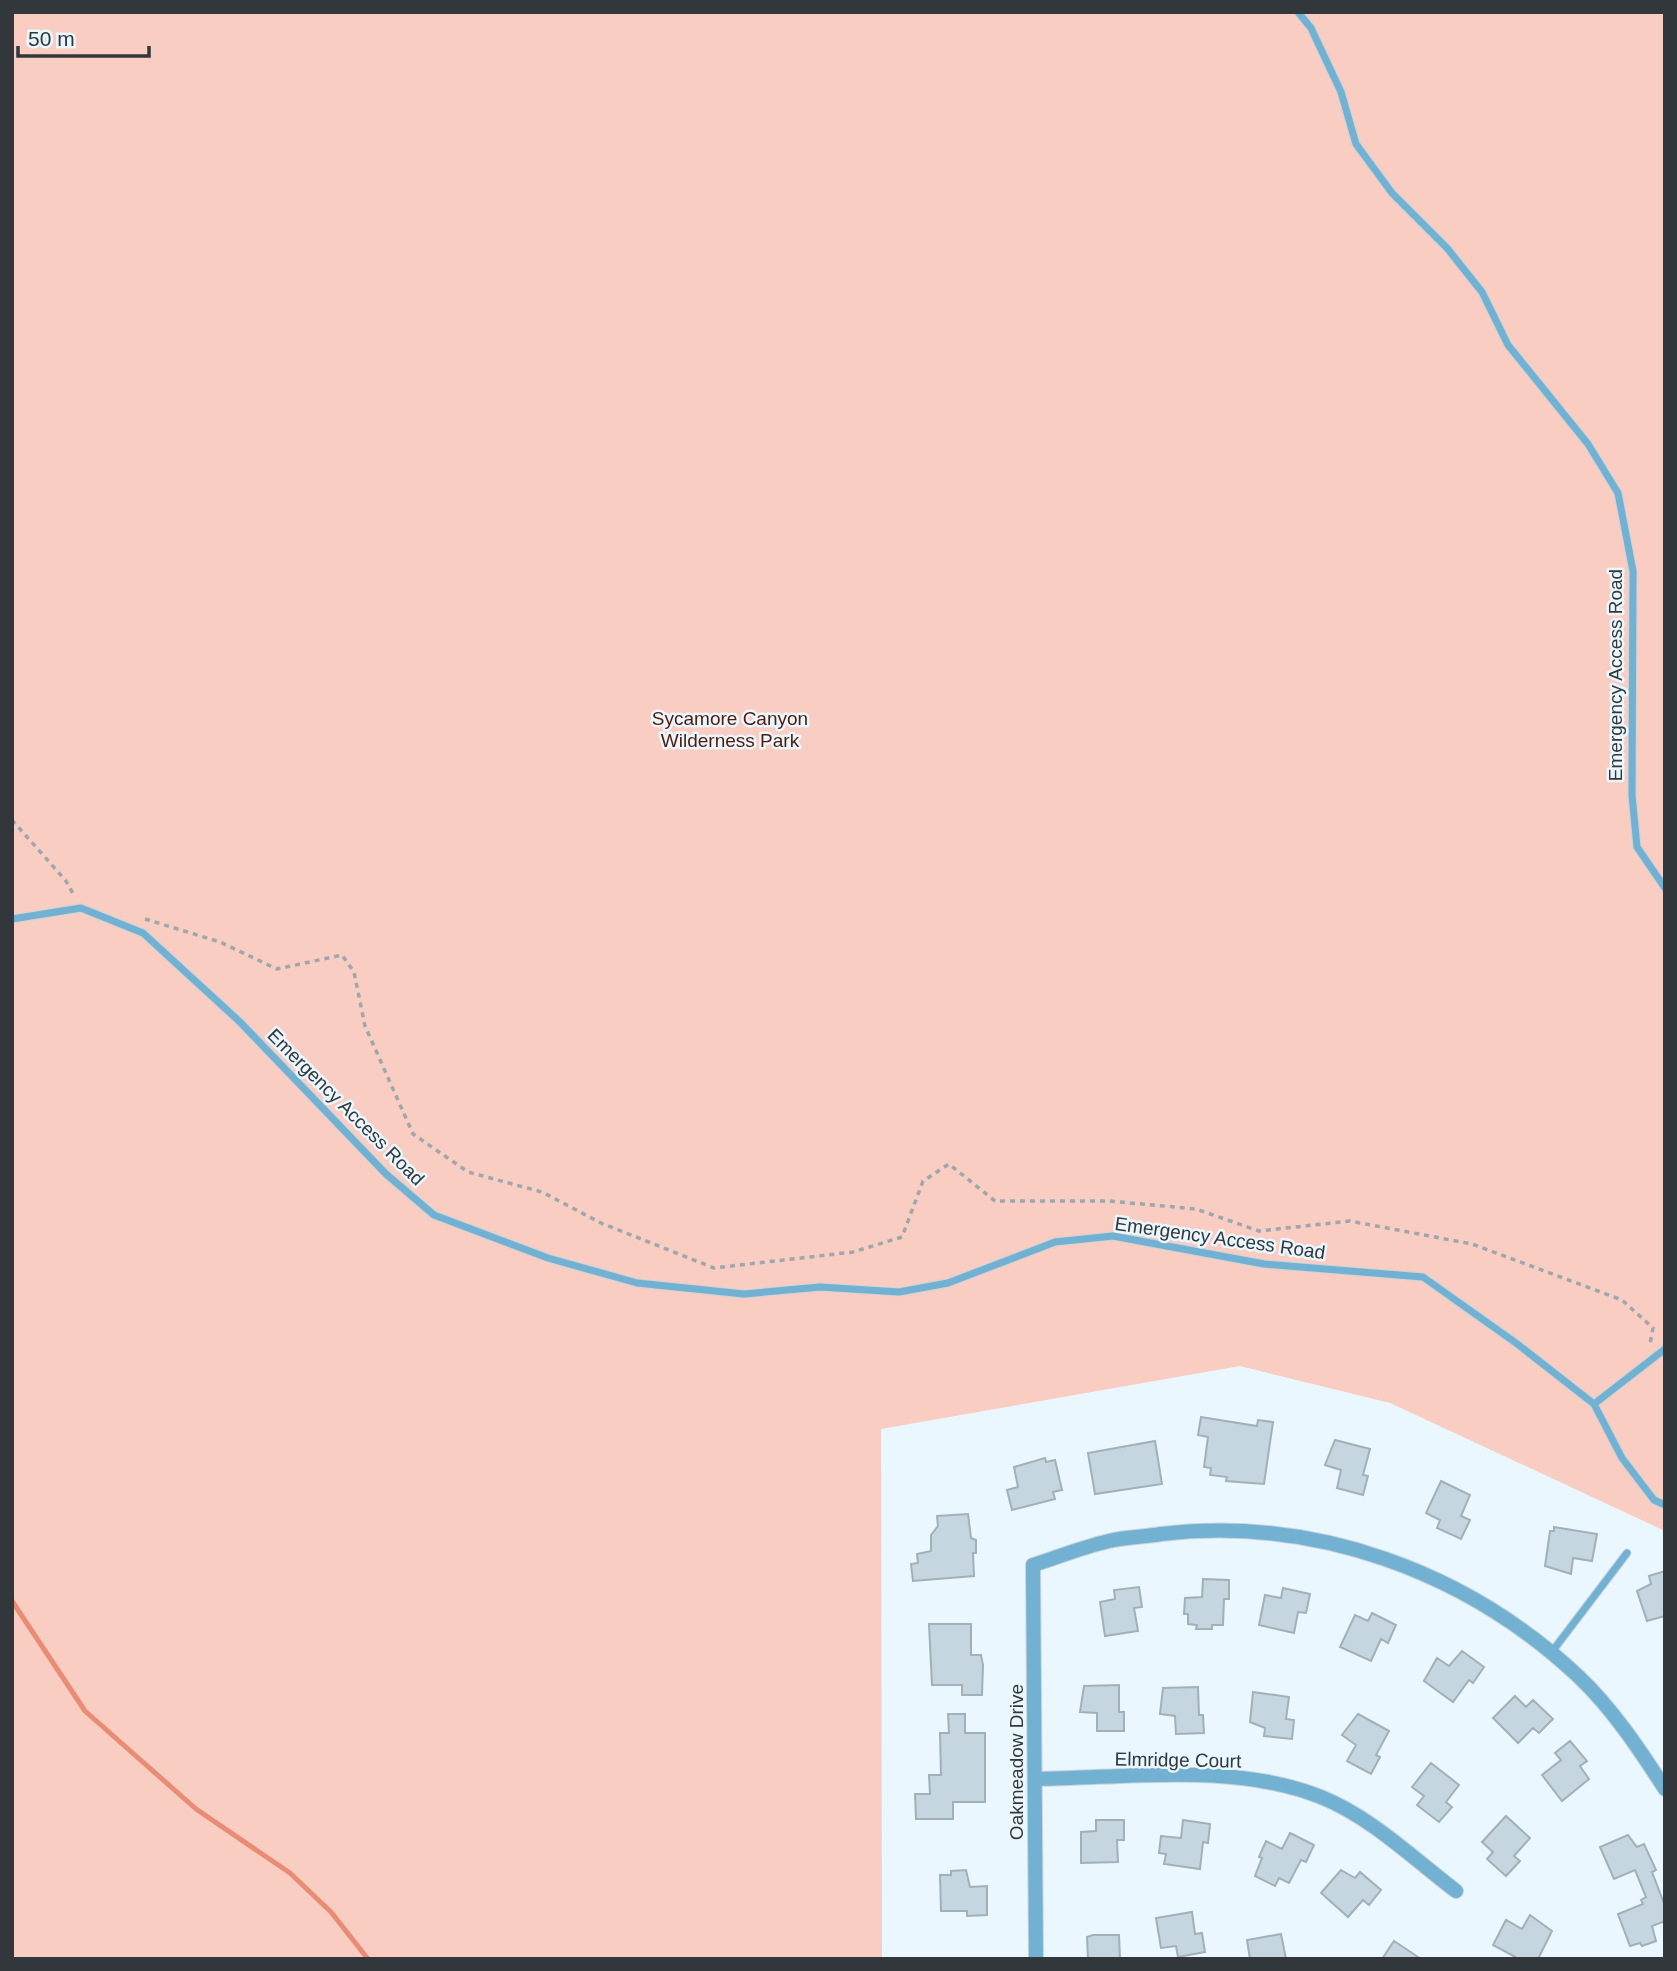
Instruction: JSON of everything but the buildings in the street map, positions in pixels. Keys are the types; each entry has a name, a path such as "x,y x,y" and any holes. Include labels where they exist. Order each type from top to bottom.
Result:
{"street":[{"name":"Oakmeadow Drive","path":"1036,1959 1033,1565 1111,1541 1192,1531 1245,1530 1307,1537 1411,1567 1457,1588 1504,1616 1551,1653"},
{"path":"1551,1653 1579,1677 1608,1709 1665,1789"},
{"name":"Elmridge Court","path":"1036,1779 1216,1776 1271,1782 1322,1797 1363,1820 1456,1891"}],"lane":[{"name":"Emergency Access Road","path":"1298,12 1311,28 1341,92 1356,144 1392,193 1447,248 1482,292 1508,345 1588,444 1618,493 1633,571 1632,795 1637,847 1665,888"},
{"name":"Emergency Access Road","path":"81,908 143,933 240,1022 386,1174 434,1215 548,1258 637,1283 731,1293 820,1287 899,1292 948,1283 1055,1242 1113,1236 1264,1264 1423,1278 1516,1343 1594,1404"},
{"path":"12,919 81,908"},
{"path":"1665,1349 1594,1404 1622,1458 1654,1500 1665,1505"},
{"path":"1551,1653 1627,1553"}],"path":[{"path":"12,820 66,881 81,908"},
{"path":"134,918 220,942 277,969 342,955 354,972 365,1026 413,1135 468,1172 542,1192 601,1223 714,1268 853,1252 902,1237 923,1181 949,1164 995,1201 1109,1201 1196,1209 1259,1231 1350,1221 1472,1244 1622,1300 1653,1328 1646,1364"}],"green space":[{"name":"Sycamore Canyon Wilderness Park","path":"12,12 1665,12 1665,1531 1390,1403 1240,1366 881,1429 882,1959 12,1959"}],"waterway":[{"path":"12,1601 85,1711 196,1809 290,1873 331,1912 368,1959"}]}
